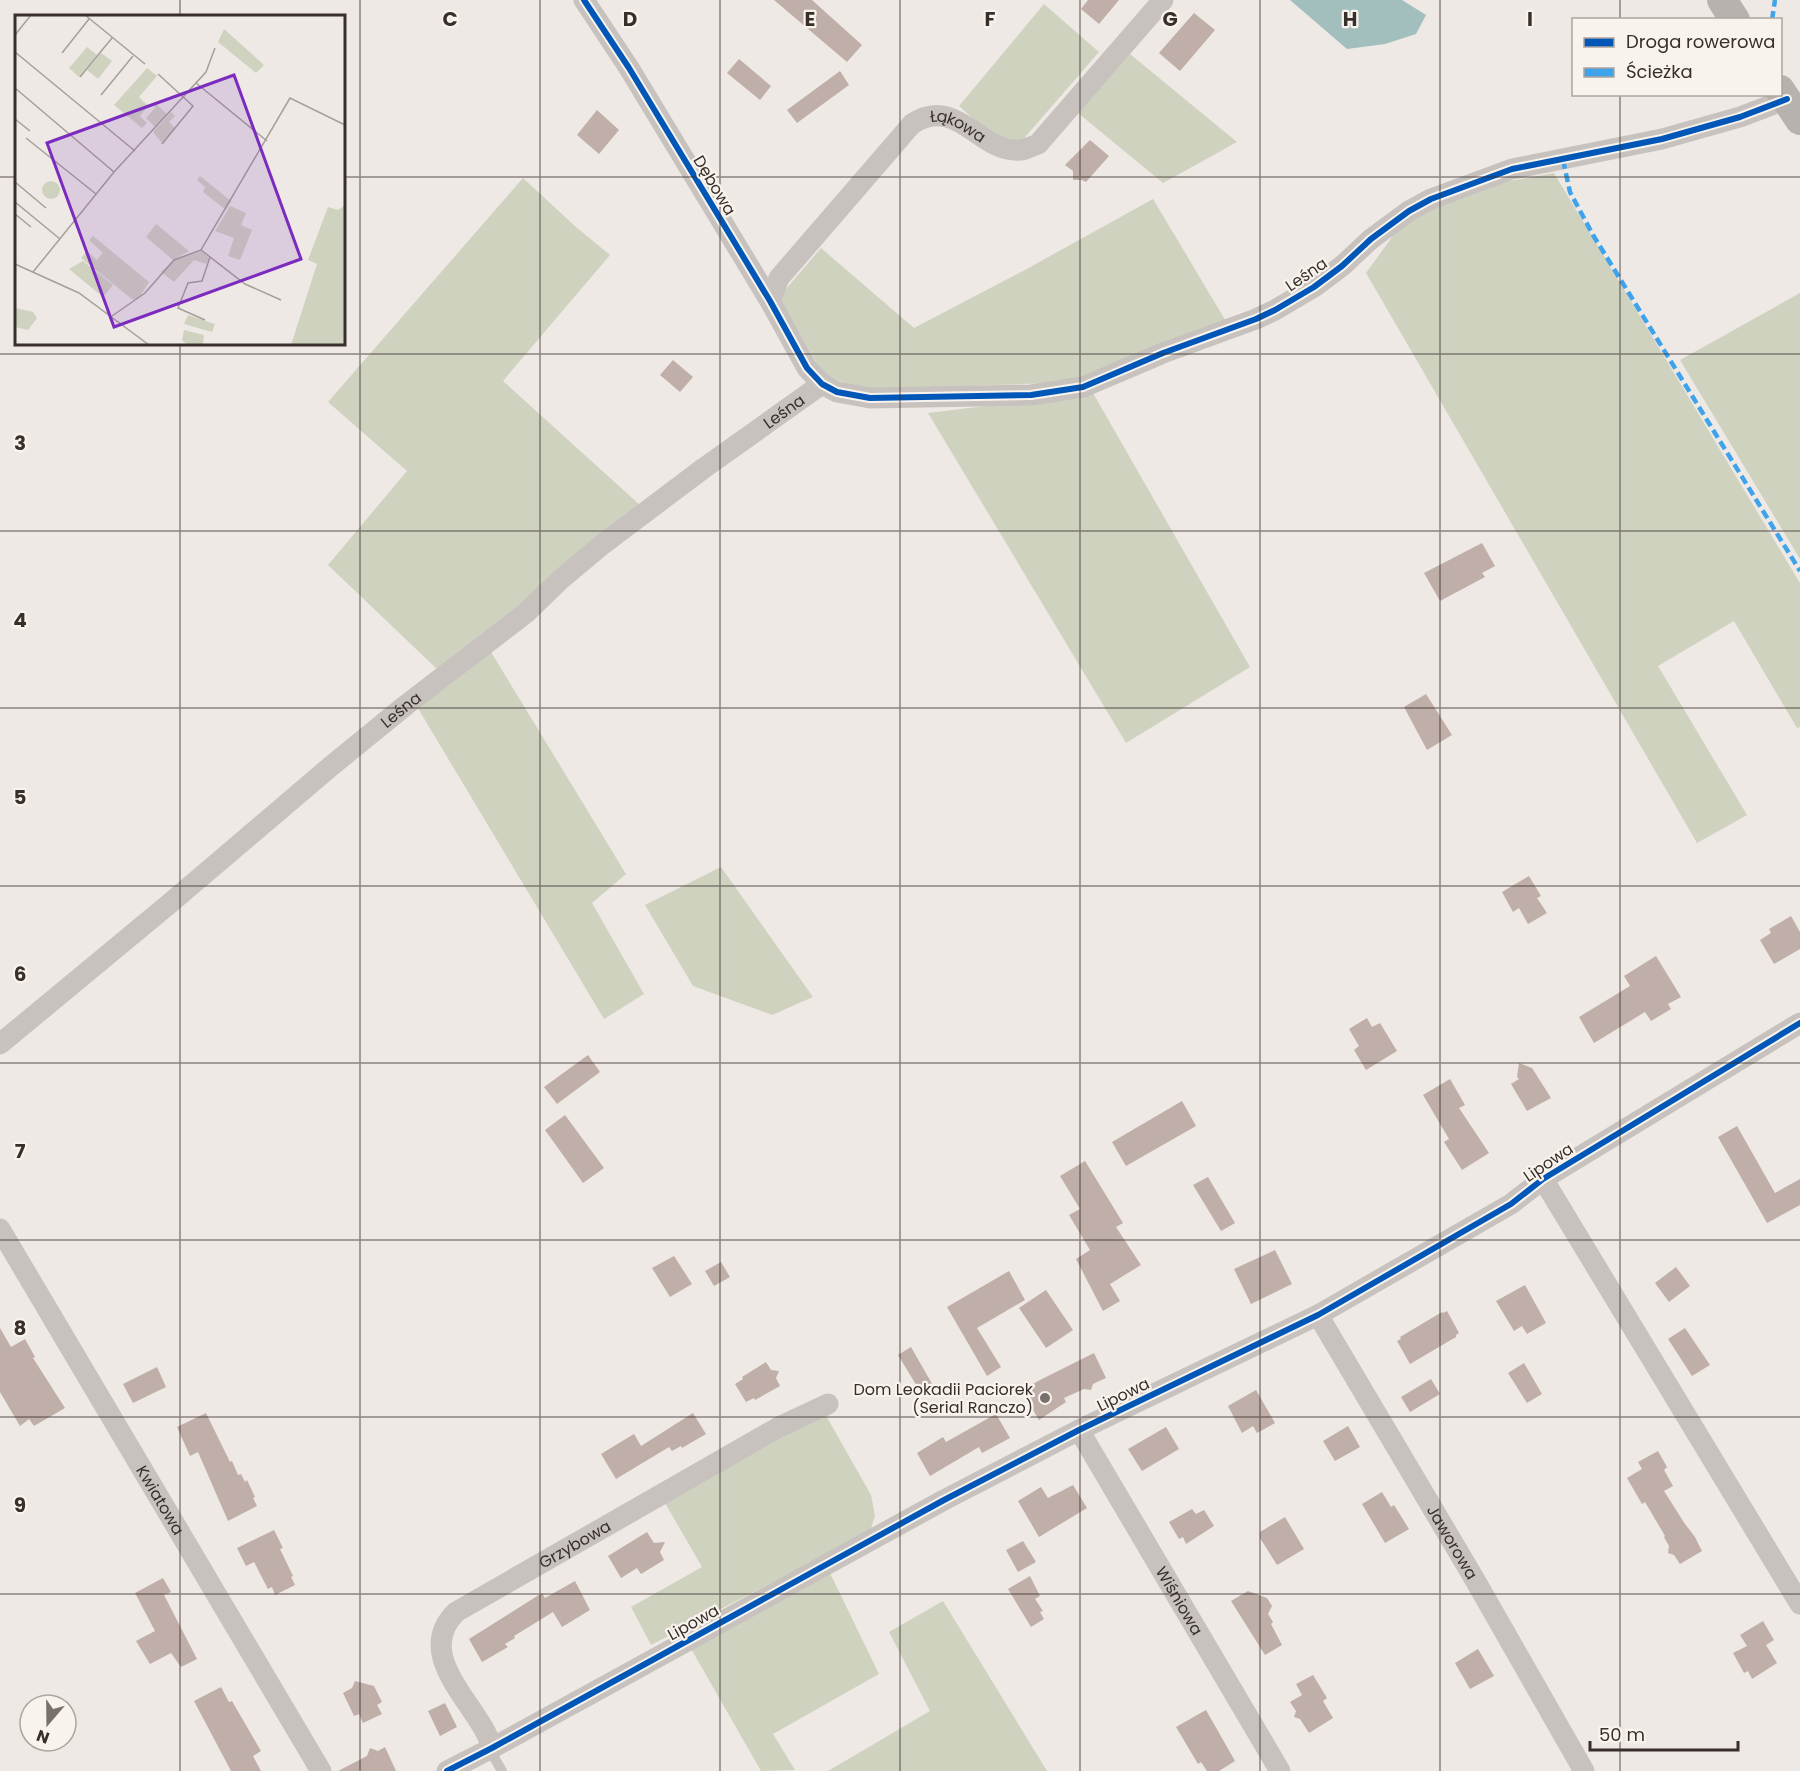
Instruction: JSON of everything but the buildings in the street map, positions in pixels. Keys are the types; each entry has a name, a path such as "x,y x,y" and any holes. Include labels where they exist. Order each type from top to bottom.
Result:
{"street":[{"name":"Dębowa","path":"584,0 629,68 770,301 807,368 822,384"},
{"name":"Łąkowa","path":"770,301 778,278 912,124 921,118 937,115 953,118 1005,149 1032,147 1038,144 1163,0"},
{"path":"1722,0 1734,18"},
{"name":"Leśna","path":"0,1044 186,890 330,766 405,705 526,613 560,580 603,544 822,384 837,392 870,398 1031,395 1083,387 1164,352 1256,320 1275,310 1314,287 1342,266 1371,239 1402,216 1431,199 1512,169 1662,139 1789,103"},
{"name":"Lipowa","path":"447,1771 944,1500 1079,1430 1318,1315 1511,1204 1544,1179 1800,1023"},
{"name":"Lipowa","path":"1544,1179 1800,1604"},
{"name":"Kwiatowa","path":"0,1229 321,1771"},
{"name":"Jaworowa","path":"1318,1315 1481,1590 1584,1771"},
{"name":"Grzybowa","path":"492,1748 489,1737 461,1696 445,1665 441,1639 443,1628 449,1619 456,1612 779,1427 828,1404"},
{"name":"Wiśniowa","path":"1079,1430 1280,1771"}],"lane":[{"path":"492,1748 502,1771"}],"green space":[{"path":"1044,4 1099,52 1020,143 997,140 959,106"},
{"path":"1130,54 1237,142 1163,183 1078,113"},
{"path":"1554,173 1800,583 1800,727 1797,728 1734,621 1658,666 1747,815 1697,843 1366,273 1403,222 1476,187"},
{"path":"523,178 610,255 503,381 641,506 439,671 328,565 407,471 328,402"},
{"path":"1153,199 1227,323 1081,382 861,390 823,374 779,297 821,248 914,328"},
{"path":"1800,293 1800,559 1680,360"},
{"path":"1093,393 1250,667 1126,743 928,413"},
{"path":"488,647 626,874 592,903 644,994 604,1019 416,705"},
{"path":"721,867 813,997 772,1015 693,986 645,905"},
{"path":"824,1412 871,1495 875,1516 870,1532 651,1645 631,1607 702,1567 665,1503"},
{"path":"829,1571 879,1674 773,1734 795,1770 761,1771 690,1647"},
{"path":"943,1601 1047,1771 828,1771 930,1711 889,1632"}],"water":[{"path":"1290,0 1402,0 1426,15 1416,34 1385,44 1347,49"}],"marked path":[{"path":"1772,18 1775,0"},
{"path":"1563,160 1570,192 1593,235 1800,571"}],"cycle path":[{"path":"584,0 629,68 770,301 807,368 822,384 837,392 870,398 1031,395 1083,387 1275,310 1314,287 1342,266 1371,239 1409,211 1431,199 1512,169 1662,139 1740,117 1787,99"},
{"path":"447,1771 944,1500 1079,1430 1318,1315 1511,1204 1543,1179 1800,1023"}],"place":[{"name":"Dom Leokadii Paciorek (Serial Ranczo)","path":"1045,1398"}]}
